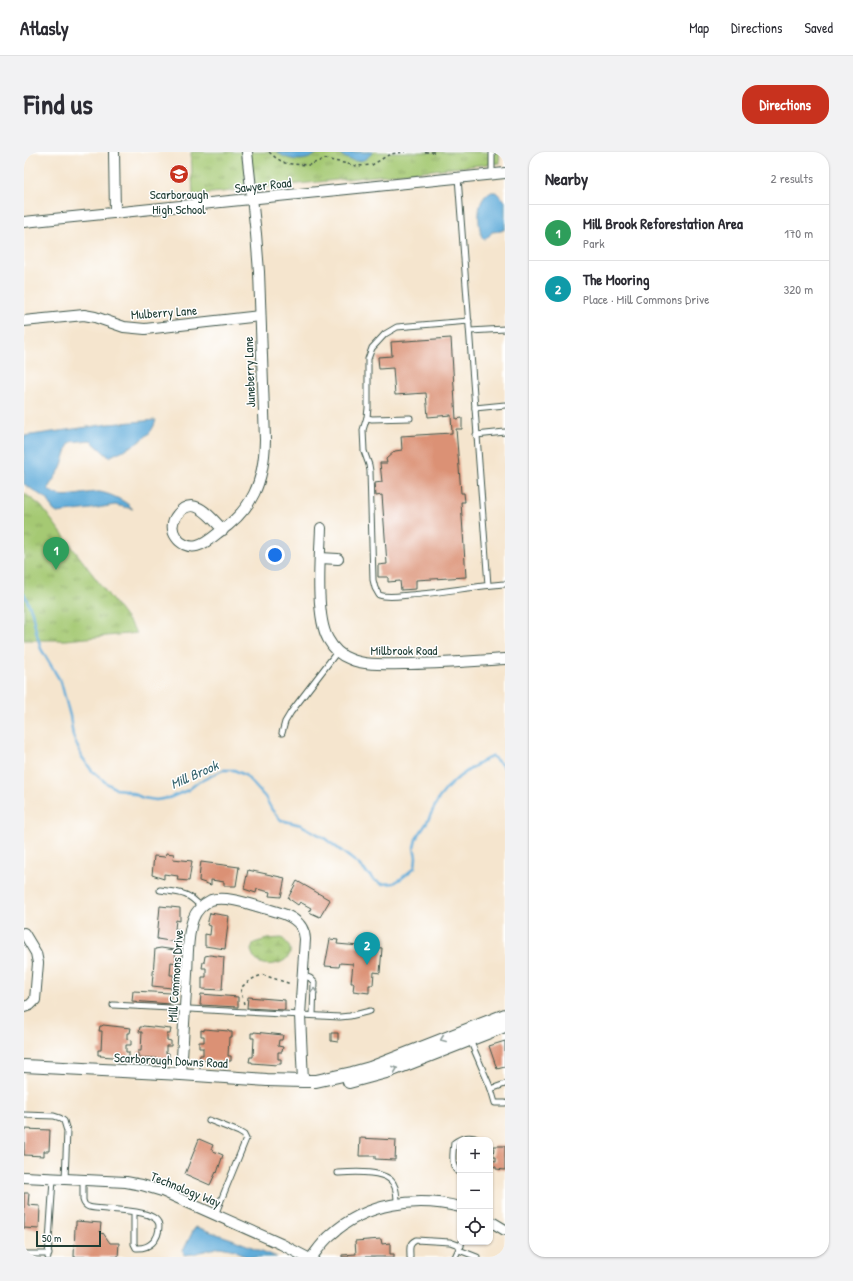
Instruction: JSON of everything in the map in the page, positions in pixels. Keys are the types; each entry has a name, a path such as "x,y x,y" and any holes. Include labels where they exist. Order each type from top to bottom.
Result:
{"street":[{"path":"114,152 115,213"},
{"name":"Juneberry Lane","path":"223,530 203,510 195,506 180,511 173,524 173,532 181,543 191,546 200,545 223,530 240,515 255,493 263,467 265,440 259,272 253,199 247,152"},
{"name":"Sawyer Road","path":"24,222 505,173"},
{"name":"Mulberry Lane","path":"24,321 84,316 95,317 124,327 145,329 260,316"},
{"path":"321,528 320,602 322,623 327,638 337,652"},
{"path":"320,558 338,559"},
{"name":"Millbrook Road","path":"337,652 346,658 356,661 384,664 435,664 505,659"},
{"path":"201,907 212,900 228,899 280,913 294,919 302,928 305,937 300,1015 303,1081"},
{"name":"Mill Commons Drive","path":"181,1074 191,929 194,916 201,907"},
{"path":"24,933 36,953 38,964 35,1000 30,1005 24,1006"},
{"name":"Scarborough Downs Road","path":"24,1066 267,1080 316,1081 331,1085 365,1079 390,1071 468,1035 505,1015"},
{"name":"Scarborough Downs Road","path":"468,1035 505,1026"},
{"name":"Technology Way","path":"24,1177 126,1182 142,1185 162,1191 281,1244 306,1257"},
{"path":"312,1257 332,1233 367,1212 397,1204 429,1202 457,1206"},
{"path":"493,1222 505,1230"}],"lane":[{"path":"492,152 492,175"},
{"path":"458,177 470,321 476,435 488,585"},
{"path":"470,321 397,327 385,334 372,348 368,359 368,408 367,418 363,430 364,451 370,471 373,580 376,592 380,596 393,597 505,584"},
{"path":"470,331 505,329"},
{"path":"475,408 505,405"},
{"path":"367,418 410,418"},
{"path":"476,435 505,432"},
{"path":"282,733 285,722 291,712 337,652"},
{"path":"160,890 187,894 201,907"},
{"path":"302,975 310,978 314,982 313,1016"},
{"path":"113,1005 345,1017 370,1011"},
{"path":"468,1035 495,1102 505,1103"},
{"path":"491,1089 505,1084"},
{"path":"24,1115 54,1116 64,1121 67,1131 65,1179"},
{"path":"209,1120 240,1132 246,1139 216,1215"},
{"path":"457,1141 454,1143 454,1166 457,1171"},
{"path":"338,1173 362,1172 388,1178 394,1184 397,1204"},
{"path":"24,1254 48,1256 53,1179"},
{"path":"83,1180 83,1200 86,1206 134,1212 152,1216 159,1223 160,1228 154,1243 146,1247 136,1248 134,1244 134,1212"},
{"path":"410,1257 411,1243 416,1240 450,1242 461,1246 477,1257"},
{"path":"455,1257 461,1246"}],"path":[{"path":"269,152 282,161 292,164 309,164 325,159 358,166 372,165 391,153 405,152"},
{"path":"425,152 436,152"},
{"path":"244,1007 242,987 246,983 262,975 291,984"}],"green space":[{"path":"191,152 499,152 500,163 193,195"},
{"path":"24,493 41,506 137,633 66,640 24,640"},
{"path":"282,938 289,945 290,952 288,957 283,961 269,965 262,964 253,956 251,950 254,943 267,939"}],"water":[{"path":"277,152 318,152 309,158 298,160 286,157"},
{"path":"339,152 373,152 366,159 353,161 346,158"},
{"path":"490,192 496,192 505,201 505,229 492,232 484,239 482,238 479,213 482,201"},
{"path":"156,420 149,433 143,439 109,457 90,440 71,442 68,446 61,468 48,488 58,495 65,496 100,492 113,496 133,509 115,505 57,513 53,510 48,500 24,484 24,436 109,424"},
{"path":"196,1227 232,1239 277,1257 246,1257 235,1250 220,1247 184,1255 183,1251"}],"building":[{"path":"451,338 456,419 462,418 462,429 456,429 461,493 464,493 465,502 461,502 466,577 416,580 416,589 401,590 400,581 388,582 388,577 378,577 378,565 387,564 382,495 376,496 375,483 382,482 380,463 387,463 386,459 395,451 402,450 401,436 452,433 451,415 428,417 426,393 395,395 393,368 379,369 378,357 392,356 391,342"},
{"path":"166,853 174,854 173,859 192,861 189,881 177,880 178,876 164,874 164,879 152,875 154,856 165,857"},
{"path":"201,862 239,867 236,886 224,886 224,882 211,880 211,885 199,881"},
{"path":"248,870 285,878 281,897 269,896 270,892 257,889 256,893 244,889"},
{"path":"297,881 330,900 320,917 309,912 311,908 300,902 298,905 288,898"},
{"path":"160,906 180,908 180,921 176,920 175,929 179,929 176,942 157,939"},
{"path":"210,913 229,916 225,949 205,946 205,934 210,935 211,926 207,925"},
{"path":"330,939 338,940 337,944 382,948 380,973 374,972 373,985 369,985 369,993 353,991 354,983 351,983 353,964 340,963 339,967 325,966"},
{"path":"161,948 175,950 176,963 171,962 170,975 174,975 172,988 152,986 155,949"},
{"path":"210,955 224,957 222,990 202,989 202,977 206,977 206,968 202,968 203,962 205,956"},
{"path":"133,991 171,993 170,1004 132,1001"},
{"path":"201,994 238,997 238,1007 200,1005"},
{"path":"248,997 285,1000 285,1010 247,1008"},
{"path":"100,1026 131,1028 130,1033 127,1033 127,1039 131,1040 131,1045 126,1045 126,1052 129,1052 129,1057 125,1058 98,1055 98,1050 101,1050 102,1031 99,1031"},
{"path":"140,1027 171,1029 170,1034 167,1034 167,1040 171,1041 171,1046 166,1046 166,1053 169,1053 169,1058 165,1059 138,1056 138,1051 141,1051 142,1032 139,1032"},
{"path":"204,1029 232,1032 232,1037 229,1037 228,1056 231,1056 231,1061 199,1060 200,1055 203,1055 203,1048 199,1048 199,1042 204,1042 204,1036 201,1036 201,1030 204,1031"},
{"path":"251,1033 283,1035 282,1040 279,1040 278,1046 283,1047 282,1052 278,1052 278,1059 281,1059 281,1064 277,1065 249,1062 250,1057 253,1057 254,1038 251,1038"},
{"path":"331,1033 338,1033 338,1042 331,1041"},
{"path":"505,1041 505,1067 497,1069 489,1046"},
{"path":"24,1129 50,1130 49,1151 44,1151 44,1156 24,1155"},
{"path":"360,1138 396,1140 395,1160 375,1159 375,1156 359,1156"},
{"path":"199,1139 213,1145 211,1150 223,1155 217,1173 216,1172 210,1185 185,1174"},
{"path":"494,1146 505,1146 505,1170 496,1169 496,1167 493,1166 493,1160 496,1161 496,1157 493,1157"},
{"path":"24,1193 29,1193 28,1205 40,1206 39,1229 24,1228"},
{"path":"76,1221 101,1223 100,1232 102,1234 103,1233 110,1243 119,1243 118,1257 74,1257"},
{"path":"381,1239 382,1244 390,1243 390,1254 394,1254 394,1257 342,1257 342,1255 356,1254 355,1241"}],"waterway":[{"name":"Mill Brook","path":"24,593 32,612 41,649 61,682 70,716 73,736 82,757 92,771 116,789 125,790 143,798 156,800 169,798 188,790 197,783 223,770 234,770 245,775 265,797 272,810 281,820 301,825 323,837 357,863 374,880 382,884 394,883 415,867 416,857 414,847 416,839 426,824 439,798 447,788 473,767 492,756 505,768"}],"place":[{"name":"Scarborough High School","path":"179,174"},
{"name":"Mill Brook Reforestation Area","path":"56,570"},
{"name":"The Mooring","path":"367,965"}]}
